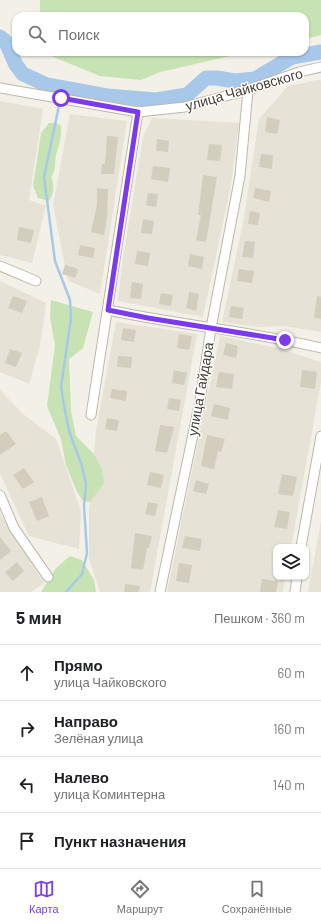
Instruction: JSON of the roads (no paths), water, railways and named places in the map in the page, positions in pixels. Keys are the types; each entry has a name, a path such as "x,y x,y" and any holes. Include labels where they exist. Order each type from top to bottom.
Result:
{"street":[{"name":"улица Чайковского","path":"0,88 138,112 185,107 248,90 299,72 321,67"},
{"name":"улица Гайдара","path":"160,592 200,401 211,328 240,176 248,90"},
{"path":"90,415 108,310 138,112"},
{"path":"0,266 36,281"},
{"path":"108,310 285,340 321,348"},
{"path":"302,544 321,436"},
{"path":"0,495 14,528 48,577"},
{"path":"295,592 297,580"}],"waterway":[{"path":"0,37 6,42 12,56"},
{"path":"309,54 321,52"},
{"path":"12,56 16,65 23,74 47,85 107,96 156,100 187,95 206,78 235,81 255,79 292,57 298,56"},
{"path":"47,85 59,92 61,97"},
{"path":"60,101 44,177 55,261 70,300 71,318 61,387 69,431 82,466 86,484 84,506 87,553 82,574 66,592"}]}
